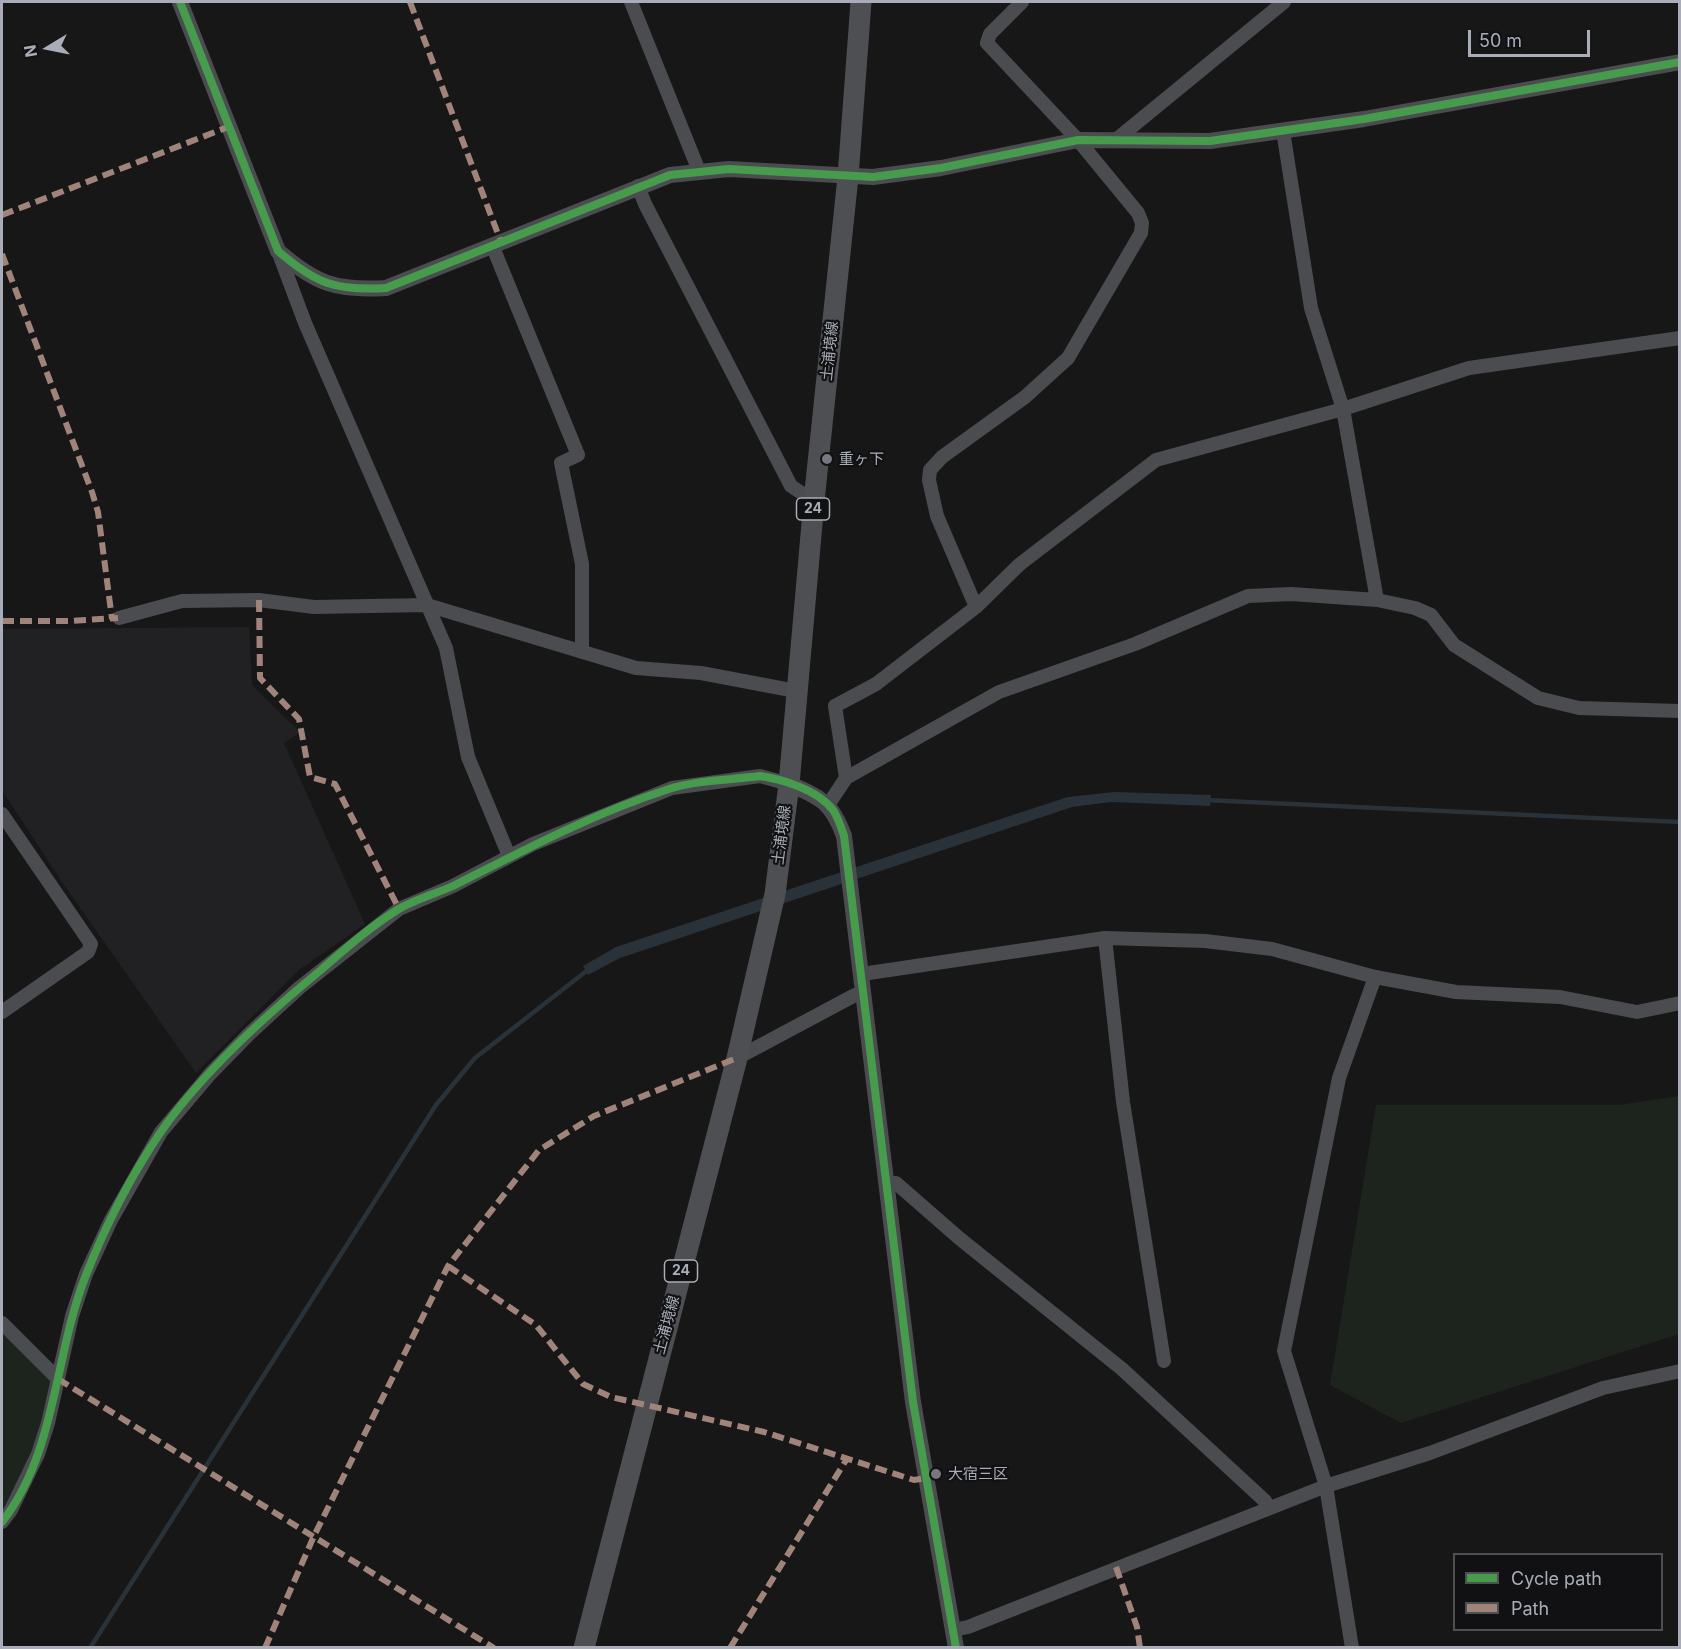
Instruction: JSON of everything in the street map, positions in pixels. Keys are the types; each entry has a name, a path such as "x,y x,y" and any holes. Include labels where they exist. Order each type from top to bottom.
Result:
{"main road":[{"name":"土浦境線","path":"584,1647 737,1058 775,894 789,784 814,501 848,177 861,2"}],"street":[{"path":"180,2 305,323 446,648 468,757 509,856"},
{"path":"631,2 699,171"},
{"path":"976,607 937,516 929,480 930,470 942,457 1025,397 1068,358 1141,233 1143,222 1078,140 987,43 990,34 1022,2"},
{"path":"1117,139 1284,2"},
{"path":"278,251 304,273 322,282 357,289 387,288 670,175 729,169 848,177 910,173 1078,140 1210,141 1364,119 1680,62"},
{"path":"1283,131 1311,308 1343,409 1377,600"},
{"path":"638,186 645,204 791,486 814,501"},
{"path":"492,245 578,455 561,463 582,564 582,652"},
{"path":"846,778 835,706 876,684 976,607 1020,564 1156,460 1343,409 1469,368 1680,338"},
{"path":"828,805 846,778 999,692 1135,644 1248,596 1291,594 1377,600 1415,608 1431,615 1454,645 1538,698 1578,708 1680,711"},
{"path":"119,618 182,601 259,600 314,607 427,605 636,668 700,673 796,691"},
{"path":"2,1522 11,1510 38,1454 75,1305 86,1274 111,1220 161,1132 210,1074 299,988 399,909 453,886 509,856 672,788 760,776 789,784 828,805 837,817 844,836 913,1402 953,1643"},
{"path":"2,814 91,944 88,952 2,1012"},
{"path":"862,974 1105,938 1205,941 1272,949 1375,977 1456,992 1560,997 1637,1011 1680,1003"},
{"path":"1105,938 1123,1102 1164,1360"},
{"path":"1352,1647 1326,1486 1284,1351 1339,1078 1375,977"},
{"path":"737,1058 855,995 864,994"},
{"path":"886,1184 896,1183 959,1238 1122,1369 1265,1501 1268,1508"},
{"path":"2,1323 58,1379"},
{"path":"953,1643 968,1627 1326,1486 1430,1453 1603,1388 1680,1371"}],"shaded area":[{"path":"249,627 252,685 300,732 284,743 365,924 299,970 196,1073 60,879 2,790 2,629"},
{"path":"1114,792 1211,795 1210,806 1111,802 1072,807 620,958 588,975 583,966 616,947 1022,812 1068,797"},
{"path":"1679,1096 1679,1334 1401,1423 1330,1385 1376,1105 1619,1105"},
{"path":"2,1323 58,1379 48,1423 2,1522"}],"waterway":[{"path":"1205,800 1680,822"},
{"path":"90,1648 436,1105 475,1058 589,969"}],"marked path":[{"path":"410,2 501,242"},
{"path":"2,215 228,127"},
{"path":"2,254 92,492 98,512 112,619"},
{"path":"259,600 260,678 299,719 310,777 335,784 399,909"},
{"path":"2,621 118,618"},
{"path":"265,1648 314,1536 448,1266 539,1150 594,1116 737,1058"},
{"path":"448,1266 536,1325 583,1384 611,1397 764,1432 914,1480 925,1478"},
{"path":"58,1379 494,1648"},
{"path":"730,1648 848,1457"},
{"path":"1116,1567 1137,1627 1140,1648"}],"cycle path":[{"path":"180,2 278,251 316,278 340,286 369,289 386,288 670,175 729,169 873,177 941,168 1078,140 1210,141 1364,119 1680,62"},
{"path":"2,1522 20,1495 34,1465 53,1402 75,1306 110,1220 160,1133 176,1111 235,1046 348,946 404,906 455,885 587,821 641,799 691,784 760,776 789,783 818,797 833,810 844,836 913,1402 956,1648"}],"place":[{"name":"重ヶ下","path":"827,459"},
{"name":"大宿三区","path":"936,1474"}]}
